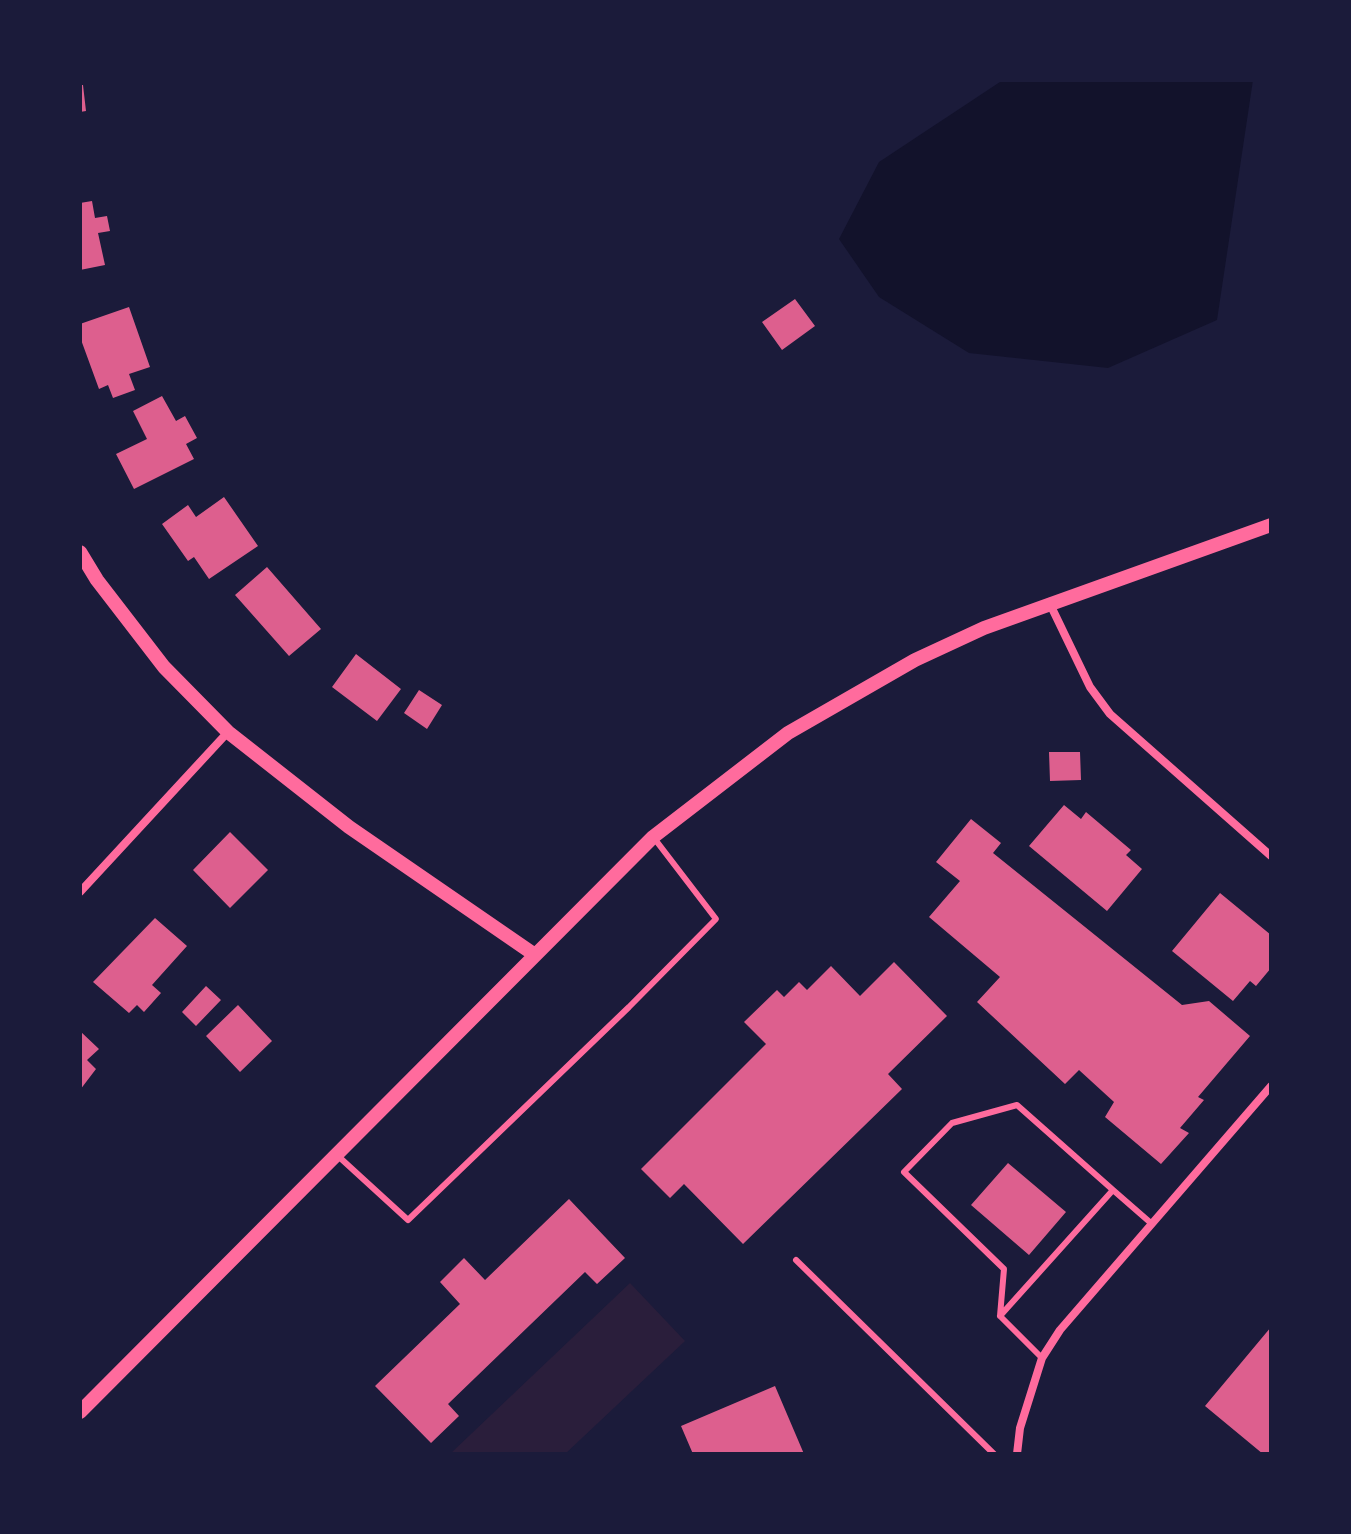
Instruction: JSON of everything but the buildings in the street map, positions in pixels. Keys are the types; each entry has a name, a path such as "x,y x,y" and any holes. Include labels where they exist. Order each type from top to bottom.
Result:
{"street":[{"path":"80,1412 653,837 788,733 915,660 1049,602 1271,525"},
{"path":"80,552 104,591 164,667 228,732 349,827 535,955"},
{"path":"1049,602 1090,687 1110,714 1271,856"},
{"path":"80,892 228,732"},
{"path":"1017,1454 1020,1428 1042,1358 1060,1330 1271,1086"}],"lane":[{"path":"338,1156 408,1220 716,919 653,837"},
{"path":"1042,1358 1000,1316 1004,1269 904,1172 952,1123 1017,1105 1152,1224"},
{"path":"1000,1316 1113,1190"},
{"path":"796,1260 994,1454"}],"shaded area":[{"path":"1003,80 1253,80 1217,320 1108,368 969,353 879,297 839,239 879,162"},
{"path":"630,1283 685,1341 565,1454 450,1454"}]}
